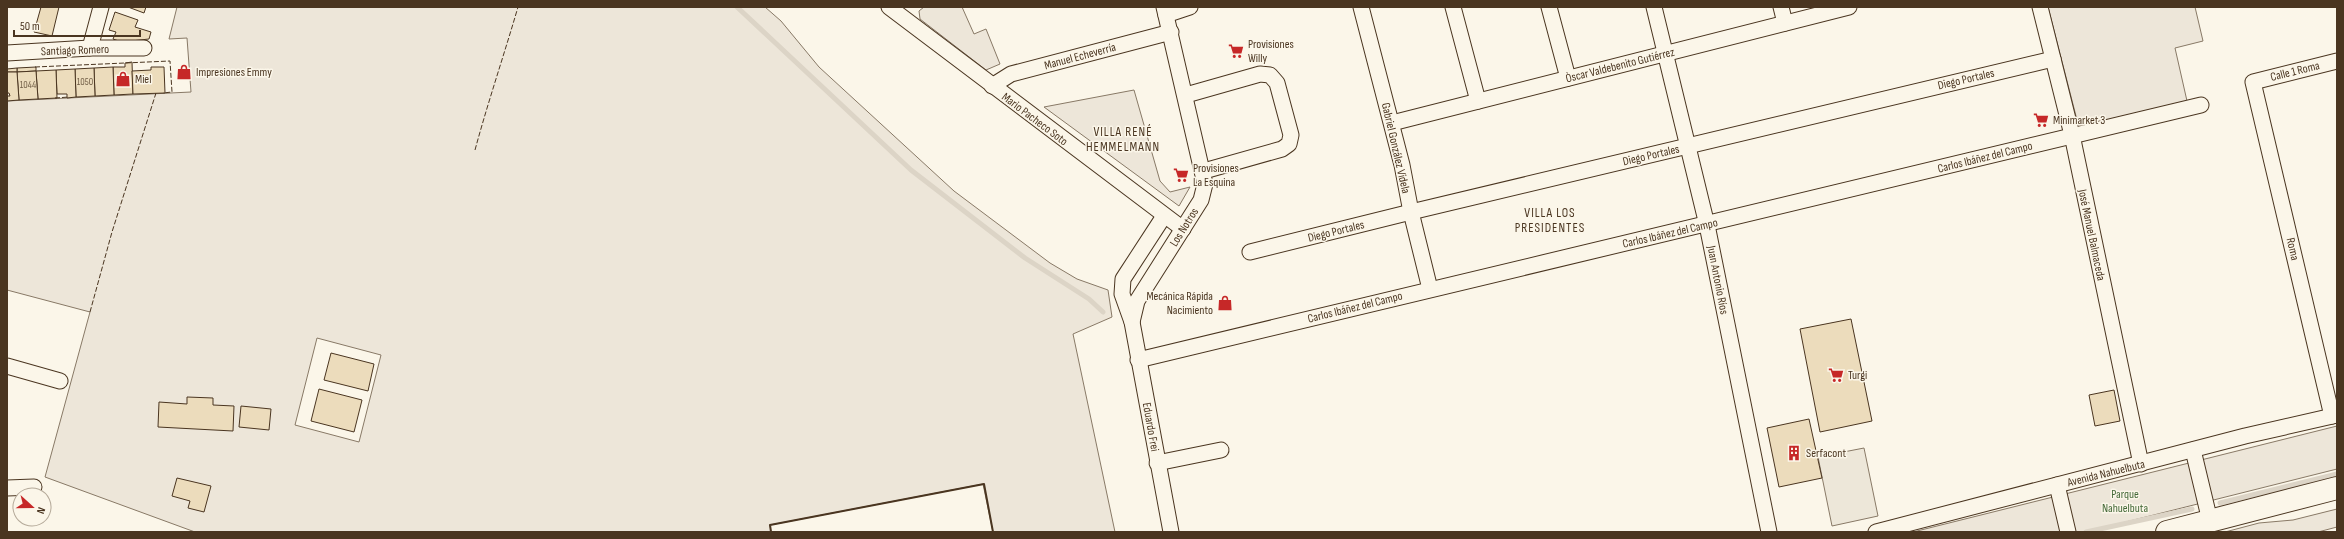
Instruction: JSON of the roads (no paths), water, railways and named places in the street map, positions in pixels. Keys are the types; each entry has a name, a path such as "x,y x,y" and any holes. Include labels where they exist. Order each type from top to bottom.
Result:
{"highway":[{"path":"2167,532 2337,488"}],"street":[{"path":"90,48 101,7"},
{"name":"Mario Pacheco Soto","path":"889,7 1183,229"},
{"path":"1165,11 1190,7"},
{"name":"Gabriel González Videla","path":"1361,7 1392,123 1411,212 1430,289"},
{"path":"1453,7 1478,101"},
{"path":"1549,7 1568,78"},
{"name":"Juan Antonio Ríos","path":"1654,7 1707,225 1769,532"},
{"path":"1781,7 1785,23"},
{"name":"Òscar Valdebenito Gutiérrez","path":"1392,123 1849,7"},
{"name":"José Manuel Balmaceda","path":"2040,7 2072,135 2141,464"},
{"name":"Los Notros","path":"1132,322 1137,301 1183,229 1204,192 1204,171 1165,11"},
{"name":"Manuel Echeverría","path":"992,86 1011,74 1171,32"},
{"name":"Santiago Romero","path":"7,53 90,48 144,48"},
{"name":"Diego Portales","path":"1250,252 2053,58"},
{"name":"Calle 1 Roma","path":"2253,82 2337,61"},
{"path":"1186,95 1260,74 1270,75 1278,83 1291,135 1289,144 1282,149 1204,171"},
{"name":"Roma","path":"2253,82 2335,416"},
{"name":"Carlos Ibáñez del Campo","path":"1138,360 1430,289 1707,225 2072,135 2201,105"},
{"name":"Los Notros","path":"1132,322 1122,294 1124,279 1164,216"},
{"name":"Eduardo Frei","path":"1132,322 1171,532"},
{"path":"7,366 60,381"},
{"name":"Avenida Nahuelbuta","path":"1876,532 2245,436 2335,416"},
{"path":"1157,463 1222,450"},
{"path":"2193,450 2210,521"},
{"path":"2057,485 2068,532"}],"waterway":[{"path":"737,7 911,170 1025,258 1089,299 1103,312"},
{"path":"2220,503 2337,474"},
{"path":"2086,532 2192,509"}],"place":[{"name":"Provisiones Willy","path":"1236,51"},
{"name":"Impresiones Emmy","path":"184,72"},
{"name":"Miel","path":"123,79"},
{"name":"Minimarket 3","path":"2041,120"},
{"name":"Provisiones La Esquina","path":"1181,175"},
{"name":"Mecánica Rápida Nacimiento","path":"1225,303"},
{"name":"Turgi","path":"1836,375"},
{"name":"Serfacont","path":"1794,453"}],"district":[{"name":"VILLA RENÉ HEMMELMANN","path":"1123,138"},
{"name":"VILLA LOS PRESIDENTES","path":"1550,220"}],"park label":[{"name":"Parque Nahuelbuta","path":"2125,501"}]}
